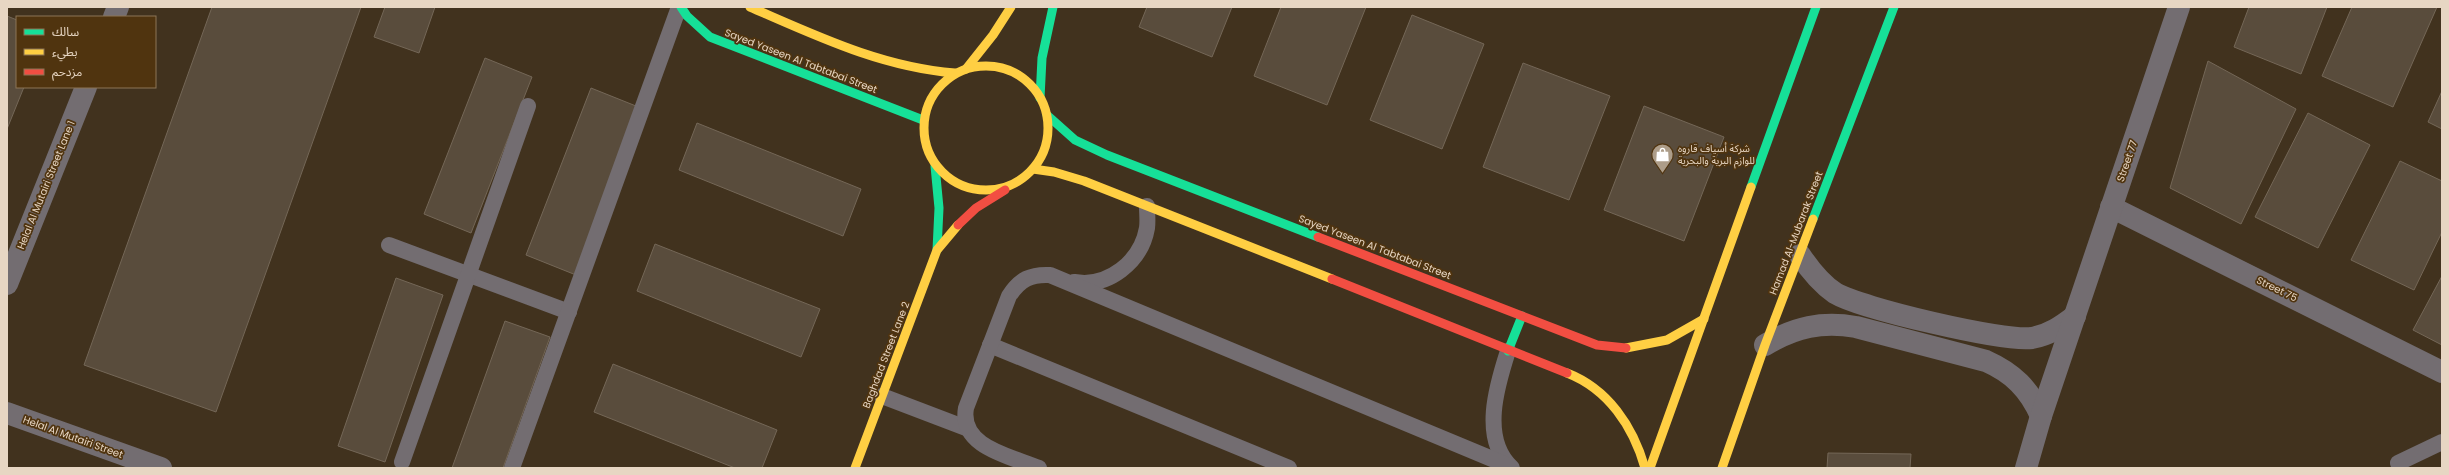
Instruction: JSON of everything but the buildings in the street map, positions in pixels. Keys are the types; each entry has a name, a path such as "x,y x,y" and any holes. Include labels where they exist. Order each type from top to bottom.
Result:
{"street":[{"name":"Sayed Yaseen Al Tabtabai Street","path":"680,7 696,26 715,39 923,120"},
{"path":"750,7 882,62 927,72 955,73"},
{"path":"966,69 993,35 1011,7"},
{"path":"1040,98 1042,58 1053,7"},
{"path":"1650,468 1816,7"},
{"name":"Hamad Al-Mubarak Street","path":"1722,468 1765,345 1894,7"},
{"name":"Street 77","path":"2026,468 2041,416 2179,7"},
{"path":"983,66 1000,68 1017,74 1030,84 1040,98 1047,115 1048,129 1046,143 1041,157 1033,169 1012,187 979,190 962,186 948,178 935,166 928,152 923,136 923,120 929,102 940,85 955,73 966,69 983,66"},
{"name":"Helal Al Mutairi Street Lane 1","path":"7,284 86,88"},
{"name":"Sayed Yaseen Al Tabtabai Street","path":"1047,115 1075,140 1096,150 1597,345 1630,349 1646,348 1677,338 1704,319"},
{"name":"Baghdad Street Lane 2","path":"935,166 939,208 937,250"},
{"path":"1033,169 1070,176 1508,351 1561,369 1583,379 1603,394 1619,411 1632,431 1642,453 1645,468"},
{"name":"Baghdad Street Lane 2","path":"855,468 937,250 951,230 969,212 989,198 1012,187"},
{"name":"Street 75","path":"2111,207 2442,372"},
{"path":"1800,255 1821,283 1851,301 2001,338 2033,338 2049,334 2075,316"},
{"path":"1508,351 1522,316"},
{"path":"1765,345 1782,335 1818,324 1837,324 1856,327 1986,361 2001,367 2026,388 2041,416"},
{"name":"Helal Al Mutairi Street","path":"7,413 161,468"}],"lane":[{"path":"512,468 680,7"},
{"path":"402,462 528,106"},
{"path":"1065,281 1086,284 1107,279 1126,267 1139,250 1147,229 1147,206"},
{"path":"388,245 569,312"},
{"path":"966,428 964,418 966,408 1009,296 1016,285 1026,278 1038,274 1050,275 1065,281 1510,467"},
{"path":"990,345 1289,468"},
{"path":"1508,351 1498,383 1493,418 1501,451 1510,467"},
{"path":"882,396 966,428 980,443 1039,468"},
{"path":"2398,463 2442,442"}],"traffic: fast":[{"path":"681,7 687,16 710,37 923,120"},
{"path":"1040,98 1042,58 1053,7"},
{"path":"1751,187 1816,7"},
{"path":"1813,219 1894,7"},
{"path":"1047,115 1075,140 1107,155 1318,237"},
{"path":"935,166 939,208 937,250"},
{"path":"1508,351 1522,316"}],"traffic: slow":[{"path":"750,7 850,49 901,64 928,70 955,73"},
{"path":"966,69 993,35 1011,7"},
{"path":"992,66 1010,70 1021,76 1034,88 1044,104 1048,128 1044,152 1038,163 1026,176 1004,188 980,190 962,186 951,180 938,168 926,146 924,122 928,104 934,93 946,80 968,68 992,66"},
{"path":"1033,169 1054,172 1084,181 1332,279"},
{"path":"1650,468 1751,187"},
{"path":"1722,468 1765,345 1813,219"},
{"path":"855,468 937,250 958,225"},
{"path":"1626,348 1667,340 1704,319"},
{"path":"1567,373 1582,380 1595,389 1607,399 1617,411 1634,438 1645,468"}],"traffic: jam":[{"path":"958,225 976,208 1005,190"},
{"path":"1318,237 1597,345 1626,348"},
{"path":"1332,279 1567,373"}],"place":[{"name":"شركة أسياف قاروه للوازم البرية والبحرية","path":"1663,174"}]}
